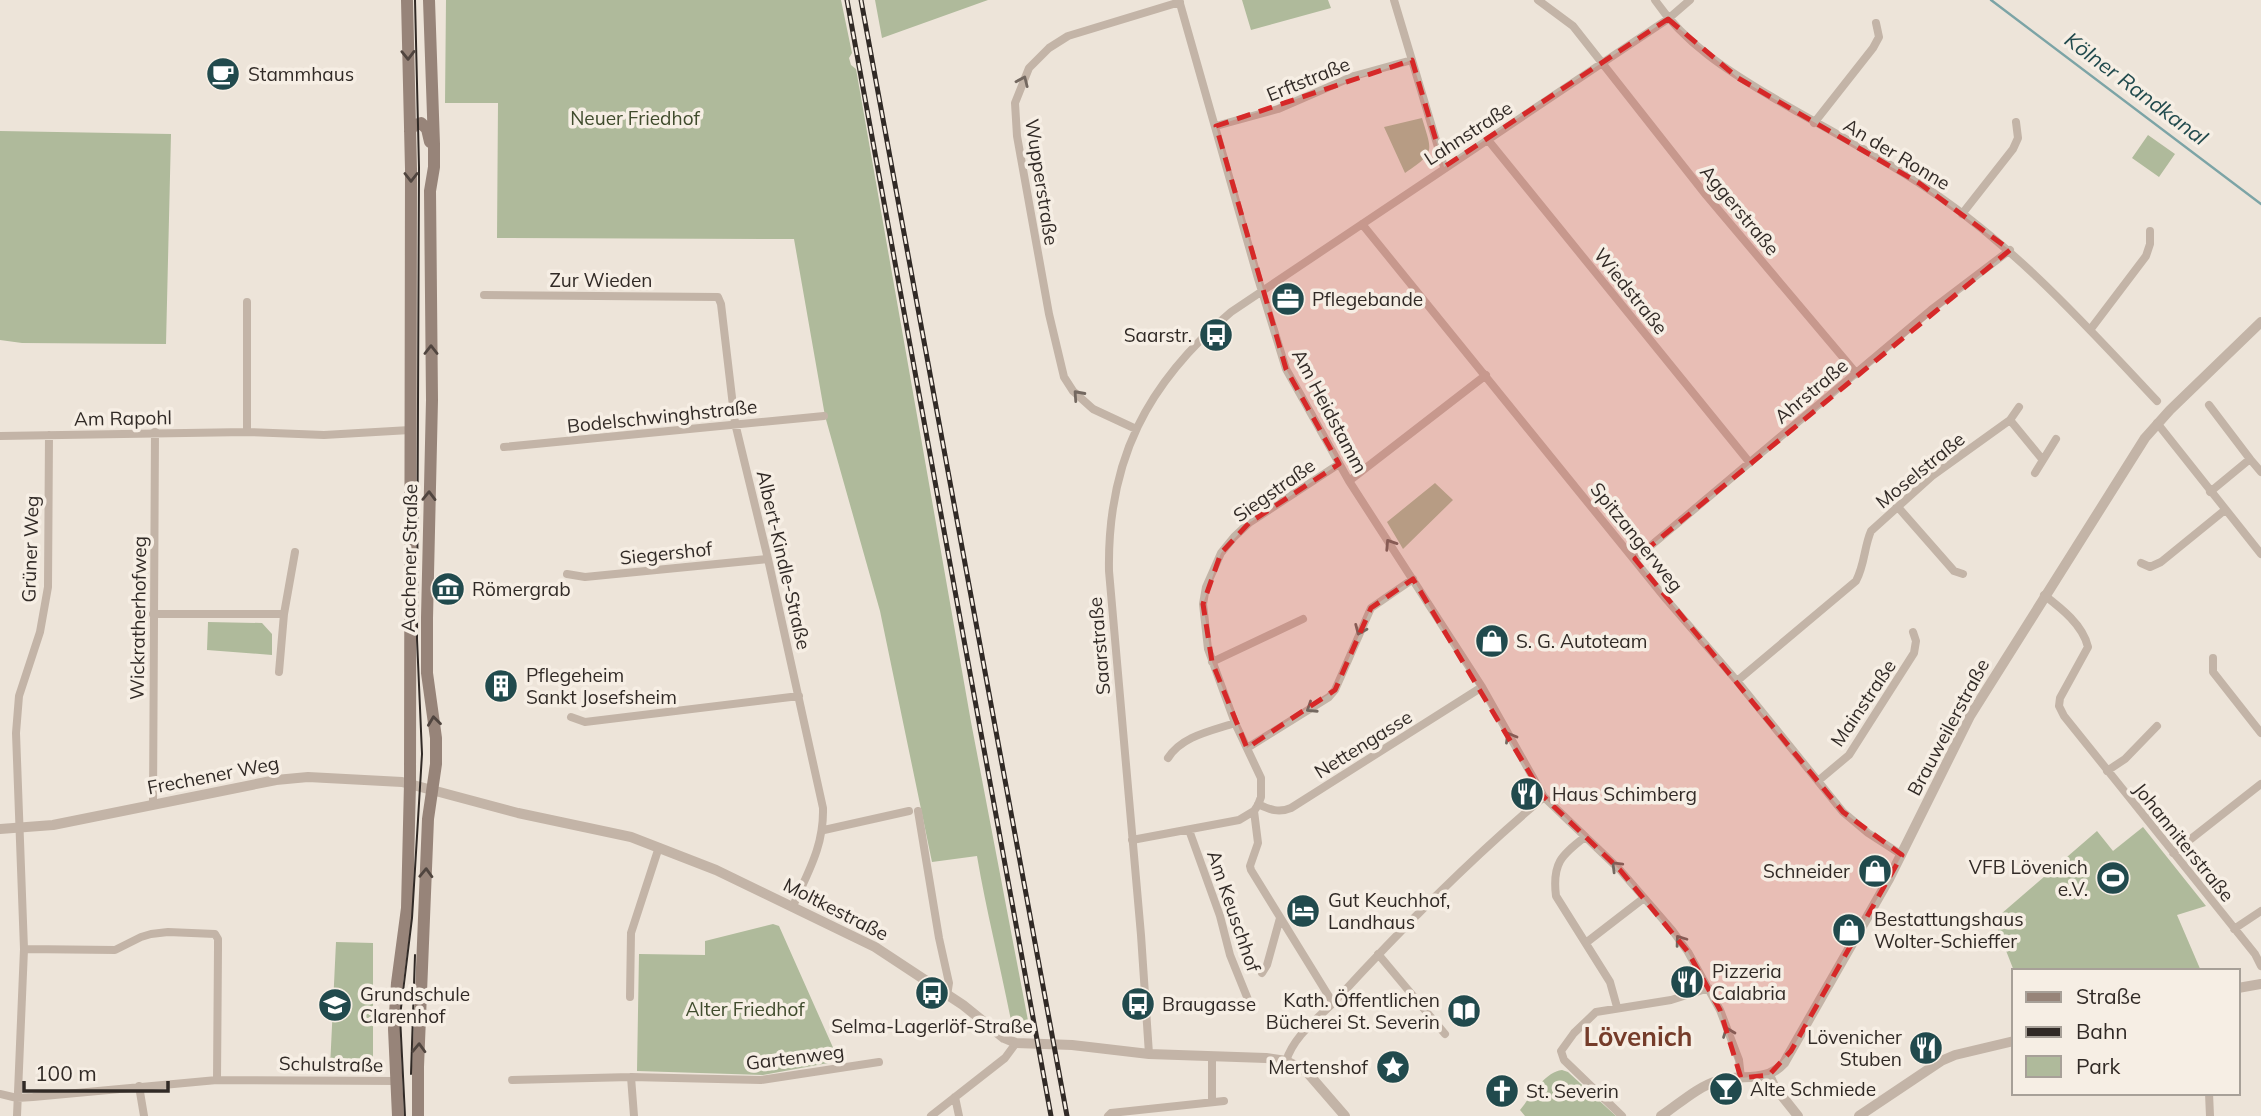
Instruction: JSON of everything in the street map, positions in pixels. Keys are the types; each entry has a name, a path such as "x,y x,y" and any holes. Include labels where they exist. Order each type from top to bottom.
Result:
{"main road":[{"name":"Aachener Straße","path":"398,1116 395,1004 407,908 410,783 412,262 407,0"},
{"name":"Aachener Straße","path":"418,1116 428,819 436,764 436,737 428,673 427,618 431,418 430,191 434,155 429,0"},
{"path":"410,131 415,124 424,125 434,155"},
{"path":"410,430 420,428 431,418"},
{"path":"410,430 420,435 430,454"}],"street":[{"path":"1394,0 1444,167"},
{"name":"Aggerstraße","path":"1538,0 1573,26 1706,195 1857,374"},
{"name":"An der Ronne","path":"1655,0 1668,19 1738,78 1919,183 2010,250 2157,401"},
{"name":"Lahnstraße","path":"1262,291 1668,19 1690,0"},
{"name":"Am Heidstamm","path":"1180,1 1286,369 1349,481 1482,687 1544,797 1620,870 1672,929 1709,988 1739,1060 1741,1078"},
{"name":"Wupperstraße","path":"1136,429 1093,410 1073,391 1064,377 1031,217 1017,136 1015,103 1029,68 1058,41 1180,1"},
{"name":"An der Ronne","path":"1814,123 1873,48 1879,37 1876,23"},
{"name":"Erftstraße","path":"1216,126 1278,109 1347,79 1412,60"},
{"name":"An der Ronne","path":"1962,214 2013,149 2018,138 2015,122"},
{"name":"Wiedstraße","path":"1488,140 1750,463"},
{"name":"Spitzangerweg","path":"1362,224 1818,781 1854,823 1902,855"},
{"path":"2090,330 2146,256 2150,244 2150,230"},
{"name":"Ahrstraße","path":"1635,559 1931,310 2010,250"},
{"name":"Saarstraße","path":"1149,1054 1111,607 1108,535 1113,498 1136,429 1164,380 1202,337 1231,312 1262,291"},
{"name":"Zur Wieden","path":"484,295 718,297"},
{"name":"Albert-Kindle-Straße","path":"718,297 735,423 823,808 824,830 793,906"},
{"path":"247,302 247,432"},
{"name":"Brauweilerstraße","path":"1769,1075 1782,1066 1902,855 1970,716 2157,423 2261,322"},
{"path":"1349,481 1486,375"},
{"path":"2209,405 2261,472"},
{"name":"Moselstraße","path":"1737,681 1856,580 1862,570 1866,541 1871,531 1932,476 2010,420 2019,407"},
{"name":"Bodelschwinghstraße","path":"504,447 824,416"},
{"path":"2010,420 2042,459"},
{"path":"2157,423 2261,554"},
{"name":"Am Rapohl","path":"0,436 155,432 324,435 410,430"},
{"name":"Wickratherhofweg","path":"153,804 155,432"},
{"name":"Grüner Weg","path":"17,1116 24,949 16,733 19,696 40,632 48,587 49,435"},
{"path":"2035,472 2056,439"},
{"path":"2210,492 2250,458"},
{"name":"Siegstraße","path":"1333,1003 1250,866 1258,843 1256,807 1261,797 1261,778 1235,723 1212,662 1203,604 1206,587 1221,553 1234,537 1249,523 1339,464"},
{"path":"1897,506 1954,571 1962,574"},
{"path":"2141,563 2150,567 2161,562 2225,510"},
{"path":"279,672 284,614 295,552"},
{"name":"Siegershof","path":"567,574 585,577 768,559"},
{"path":"1247,748 1335,691 1371,608 1413,579"},
{"name":"Johanniterstraße","path":"2045,595 2065,611 2086,638 2088,647 2063,690 2059,706 2107,771 2255,954 2261,967"},
{"path":"153,614 284,614"},
{"path":"1212,662 1303,618"},
{"name":"Mainstraße","path":"1818,781 1849,755 1859,740 1914,653 1916,641 1913,632"},
{"path":"2213,657 2213,672 2261,733"},
{"name":"Nettengasse","path":"1256,807 1282,812 1291,808 1482,687"},
{"path":"571,717 585,722 799,696"},
{"path":"1168,758 1175,748 1184,742 1235,723"},
{"name":"Johanniterstraße","path":"2107,771 2125,759 2157,726"},
{"name":"Frechener Weg","path":"0,829 53,825 276,780 308,777 410,783 433,789"},
{"path":"2173,853 2261,784"},
{"name":"Moltkestraße","path":"433,789 519,813 611,832 659,847 716,870 875,947 1004,1038 1016,1043 1072,1045 1149,1054 1286,1061 1306,1071 1345,1116"},
{"path":"1286,1061 1299,1036 1378,954 1496,839 1544,797"},
{"path":"1132,840 1239,820 1256,807"},
{"path":"824,830 914,811 949,982 947,996"},
{"name":"Am Keuschhof","path":"1189,830 1220,916 1230,955 1249,1002"},
{"path":"1585,837 1562,854 1554,882 1556,896 1610,982 1617,1007"},
{"path":"630,997 631,933 659,847"},
{"path":"1587,942 1644,898"},
{"path":"2234,929 2261,911"},
{"path":"1262,973 1268,965 1280,918"},
{"path":"24,949 115,950 151,934 215,934 218,939 217,1080"},
{"path":"1378,954 1445,1034"},
{"path":"2240,988 2261,984"},
{"path":"1622,1116 1564,1060 1561,1051 1589,1016 1603,1009 1671,1000 1709,988"},
{"path":"1859,1116 1941,1061 2012,1041"},
{"path":"931,1116 1006,1058 1016,1043"},
{"path":"1212,1057 1212,1101"},
{"name":"Gartenweg","path":"512,1080 631,1077 761,1080 879,1062"},
{"path":"1661,1116 1714,1082 1769,1075 1774,1086 1798,1116"},
{"path":"631,1077 634,1116"},
{"name":"Schulstraße","path":"0,1094 17,1098 217,1080 397,1081"},
{"path":"139,1086 144,1116"},
{"path":"2209,1095 2210,1116"},
{"path":"956,1097 959,1116"},
{"path":"1108,1116 1111,1113 1224,1101"}],"highlighted area":[{"path":"1668,19 1738,78 1919,183 2010,250 1635,559 1843,812 1902,855 1791,1051 1769,1075 1741,1078 1720,1010 1688,952 1620,870 1544,797 1413,579 1371,608 1335,690 1247,748 1212,662 1203,604 1221,553 1249,523 1339,464 1286,369 1216,126 1412,60 1444,167"}],"green space":[{"name":"Neuer Friedhof","path":"446,0 841,0 852,53 849,58 856,69 971,722 1030,1031 1013,1031 977,856 932,862 880,611 825,416 794,239 497,238 498,103 445,103"},
{"path":"875,0 988,0 882,38"},
{"path":"1242,0 1328,0 1331,8 1251,30"},
{"path":"1422,118 1429,150 1422,160 1405,173 1384,127"},
{"path":"0,131 171,134 166,344 22,343 0,340"},
{"path":"2148,135 2175,154 2159,177 2132,158"},
{"path":"1435,483 1453,500 1403,549 1387,522"},
{"path":"208,622 262,623 272,634 272,655 207,650"},
{"name":"VFB Lövenich e.V.","path":"2143,827 2206,906 2177,915 2200,969 2013,969 1994,920 2097,831 2113,851"},
{"name":"Alter Friedhof","path":"773,924 779,926 839,1061 763,1075 637,1071 639,954 705,955 705,941"},
{"path":"336,942 373,943 373,1069 357,1068 356,1064 336,1064 336,1068 330,1068"},
{"path":"1562,1070 1568,1072 1616,1116 1525,1116 1520,1110 1538,1086 1549,1075"}],"waterway":[{"name":"Kölner Randkanal","path":"1991,0 2261,204"}],"tram line":[{"path":"405,1116 400,1016 412,918 422,754 417,639 419,167 415,0"},
{"path":"411,1074 415,955"}],"railway":[{"path":"847,0 1051,1116"},
{"path":"861,0 1067,1116"}],"place":[{"name":"Stammhaus","path":"223,74"},
{"name":"Pflegebande","path":"1288,299"},
{"name":"Saarstr.","path":"1216,335"},
{"name":"Römergrab","path":"448,589"},
{"name":"S. G. Autoteam","path":"1492,641"},
{"name":"Pflegeheim Sankt Josefsheim","path":"501,686"},
{"name":"Haus Schimberg","path":"1527,794"},
{"name":"Schneider","path":"1875,871"},
{"name":"VFB Lövenich e.V.","path":"2113,878"},
{"name":"Gut Keuchhof, Landhaus","path":"1303,911"},
{"name":"Bestattungshaus Wolter-Schieffer","path":"1849,930"},
{"name":"Pizzeria Calabria","path":"1687,982"},
{"name":"Selma-Lagerlöf-Straße","path":"932,993"},
{"name":"Braugasse","path":"1138,1004"},
{"name":"Grundschule Clarenhof","path":"335,1005"},
{"name":"Kath. Öffentlichen Bücherei St. Severin","path":"1464,1011"},
{"name":"Lövenicher Stuben","path":"1926,1048"},
{"name":"Mertenshof","path":"1393,1067"},
{"name":"Alte Schmiede","path":"1726,1089"},
{"name":"St. Severin","path":"1502,1091"}],"district":[{"name":"Lövenich","path":"1638,1037"}]}
